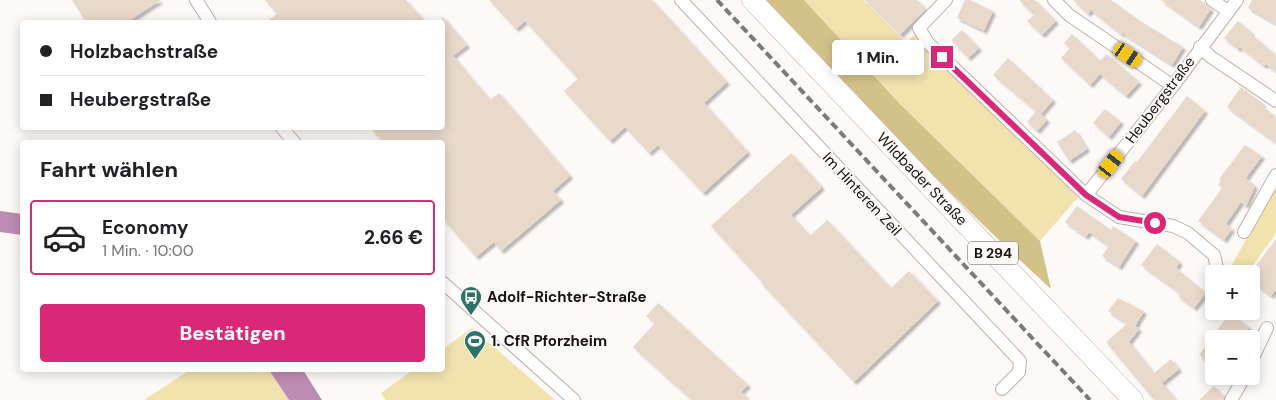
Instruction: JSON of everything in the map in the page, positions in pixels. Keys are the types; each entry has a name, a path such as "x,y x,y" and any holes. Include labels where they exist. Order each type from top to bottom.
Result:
{"main road":[{"name":"Wildbader Straße","path":"752,0 1133,400"}],"street":[{"path":"196,0 209,20"},
{"name":"Im Hinteren Zeil","path":"681,0 1020,360 1019,372 1002,389"},
{"path":"946,0 919,28 928,43 1086,195 1119,217 1174,226 1188,233 1214,255 1216,265"},
{"path":"1054,0 1069,15 1173,86"},
{"path":"1212,0 1228,11"},
{"name":"Heubergstraße","path":"1086,195 1173,86 1200,47 1237,0"},
{"path":"1200,47 1276,100"},
{"path":"284,130 292,140"},
{"path":"1244,232 1276,175"},
{"path":"445,285 574,400"},
{"path":"1260,343 1267,328"},
{"path":"1231,400 1240,385"}],"shaded area":[{"path":"764,0 804,0 899,103 1040,241 1051,289 941,183"},
{"path":"804,0 863,0 904,41 871,73"},
{"path":"914,35 1078,197 1040,241 899,103 874,76"},
{"path":"1276,185 1276,233 1253,265 1232,265"},
{"path":"0,211 20,214 20,235 0,232"},
{"name":"1. CfR Pforzheim","path":"472,328 555,400 386,400 381,393 410,372 445,372 445,348"},
{"path":"187,372 270,372 289,400 144,400"},
{"path":"270,372 304,372 322,400 289,400"}],"building":[{"path":"72,0 161,0 130,20 85,20"},
{"path":"265,0 406,0 423,20 269,20 277,14"},
{"path":"489,0 652,0 727,82 704,103 748,152 703,193 658,145 649,153 625,127 610,141 564,91 578,79 525,21 516,29"},
{"path":"864,0 917,0 926,9 900,35"},
{"path":"965,0 970,0 993,11 984,31 957,18"},
{"path":"1019,0 1035,0 1056,21 1042,35 1027,21 1034,15"},
{"path":"1073,0 1111,0 1140,21 1183,47 1172,65 1122,33 1122,35 1091,10 1088,14"},
{"path":"1161,0 1200,0 1211,9 1199,27"},
{"path":"1252,0 1276,0 1276,24 1248,8"},
{"path":"442,16 467,45 453,56 490,100 499,93 570,176 553,191 561,200 501,251 494,242 476,257 445,221 445,140 381,140 372,130 445,130 445,20 442,20"},
{"path":"1238,21 1276,55 1276,72 1266,64 1264,66 1240,47 1238,49 1224,38"},
{"path":"962,30 979,48 968,58 951,40"},
{"path":"1072,34 1100,61 1107,54 1139,82 1126,96 1100,74 1090,85 1061,58 1070,48 1064,43"},
{"path":"1008,58 1053,100 1041,114 1047,120 1037,131 1027,122 1036,111 993,75"},
{"path":"1241,87 1276,117 1276,143 1227,107"},
{"path":"1187,96 1205,111 1142,196 1121,179 1135,161 1137,162"},
{"path":"1105,109 1121,122 1109,137 1093,123"},
{"path":"1075,130 1087,149 1069,161 1057,142"},
{"path":"1245,145 1262,156 1246,178 1255,186 1246,206 1241,202 1226,224 1232,229 1224,240 1198,221 1222,188 1218,185 1221,181 1219,179"},
{"path":"791,153 822,187 791,215 810,236 827,220 891,288 909,271 938,301 854,382 761,283 711,226"},
{"path":"1077,206 1111,230 1113,226 1136,241 1119,267 1102,256 1109,246 1089,232 1086,237 1065,222"},
{"path":"1276,239 1276,289 1271,296 1260,288 1260,265 1256,265"},
{"path":"1157,244 1180,262 1176,268 1205,292 1205,294 1194,308 1178,296 1180,293 1141,265"},
{"path":"1118,298 1144,311 1135,326 1139,329 1129,342 1154,373 1171,359 1179,369 1162,383 1176,400 1154,400 1106,342 1127,324 1108,311"},
{"path":"658,303 748,385 741,392 750,400 692,400 633,347 655,323 646,316"},
{"path":"1225,320 1240,320 1249,327 1247,330 1217,330"},
{"path":"1205,347 1205,359 1199,355"},
{"path":"1214,386 1224,396 1223,400 1199,400"}],"railway":[{"path":"717,0 1090,400"}],"place":[{"name":"Adolf-Richter-Straße","path":"471,316"},
{"name":"1. CfR Pforzheim","path":"475,360"}],"route":[{"path":"942,57 1086,195 1119,217 1155,223"}]}
